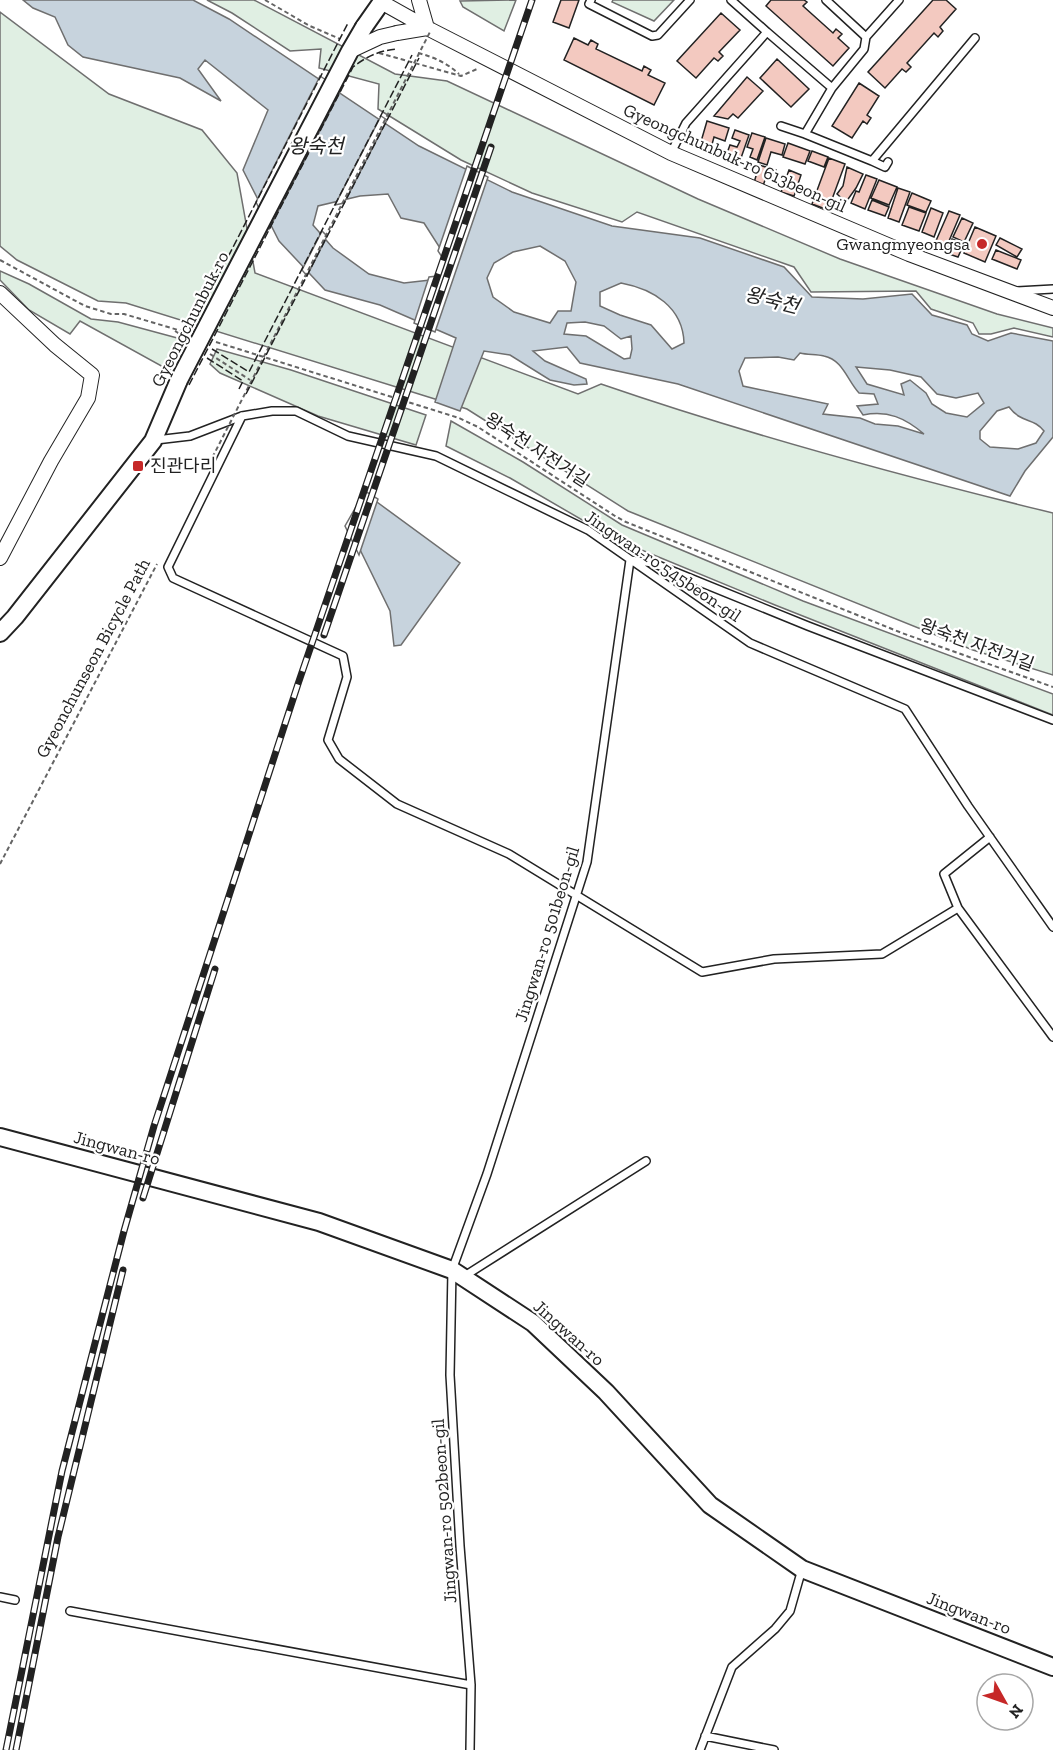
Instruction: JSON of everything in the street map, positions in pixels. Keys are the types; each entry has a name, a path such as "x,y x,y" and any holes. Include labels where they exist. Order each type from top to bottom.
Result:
{"street":[{"path":"350,51 380,37 429,29 419,0"},
{"name":"Gyeongchunbuk-ro 613beon-gil","path":"382,1 429,29 671,153 909,254 1053,308"},
{"name":"Gyeongchunbuk-ro","path":"0,633 153,441 179,380 350,51 382,1"},
{"path":"0,293 55,345 92,375 88,398 51,461 0,558"},
{"name":"Jingwan-ro","path":"0,1137 319,1222 457,1273 533,1323 606,1392 710,1505 802,1569 1053,1667"}],"lane":[{"path":"591,0 589,4 652,36 658,35 690,0"},
{"path":"731,0 832,88"},
{"path":"826,0 866,37"},
{"path":"805,134 832,88 864,50 866,37 899,0"},
{"path":"671,153 686,123 767,33"},
{"path":"872,160 975,38"},
{"path":"781,126 885,167 888,162"},
{"path":"1008,291 1053,289"},
{"name":"Jingwan-ro 545beon-gil","path":"153,441 190,436 242,416 272,411 296,411 348,436 436,456 588,530 750,643 905,709 1053,927"},
{"path":"242,416 168,567 173,578 343,656 347,677 328,740 339,759 397,804 509,854 702,972 774,959 882,954 958,908"},
{"path":"630,560 653,563 808,626 1053,720"},
{"name":"Jingwan-ro 501beon-gil","path":"457,1273 587,862 630,560"},
{"path":"990,837 944,874 958,908 1053,1037"},
{"path":"457,1273 646,1161"},
{"name":"Jingwan-ro 502beon-gil","path":"457,1273 450,1375 471,1685 470,1750"},
{"path":"700,1750 732,1667 775,1629 790,1611 802,1569"},
{"path":"0,1597 15,1600"},
{"path":"70,1611 471,1685"},
{"path":"705,1736 774,1750"}],"path":[{"path":"209,464 429,29"},
{"path":"418,52 451,66 461,76"},
{"path":"0,260 85,306 192,334"},
{"name":"왕숙천 자전거길","path":"213,340 459,418 478,427 626,522 902,633 1053,687"},
{"name":"Gyeonchunseon Bicycle Path","path":"0,864 160,557"}],"green space":[{"path":"207,0 254,0 395,74 447,81 698,199 840,259 997,314 1053,328 1053,337 1014,328 991,334 979,334 973,323 931,309 916,291 811,292 794,267 637,212 622,222 532,193 461,160 378,109 379,84 319,68 321,49 290,51 232,13"},
{"path":"516,0 504,31 463,7 460,1"},
{"path":"613,0 674,0 654,21 612,2"},
{"path":"0,12 109,94 202,130 237,173 255,273 578,394 601,384 826,454 1053,513 1053,675 973,650 628,511 467,409 126,303 98,301 17,260 0,246"},
{"path":"0,271 29,284 91,319 118,322 181,339 165,368 80,321 70,334 29,310 0,280"},
{"path":"217,349 291,370 426,415 416,445 318,416 220,373 210,364"},
{"path":"451,421 523,462 622,525 803,601 1053,694 1053,715 615,539 510,478 446,446"}],"water":[{"name":"왕숙천","path":"23,0 193,0 229,19 419,146 512,192 612,226 700,238 784,267 812,297 863,299 912,294 932,315 967,325 972,334 988,341 1011,333 1053,341 1053,437 1025,471 1010,496 678,384 580,363 567,347 533,351 545,361 586,379 587,384 574,385 550,380 510,355 484,351 460,411 435,402 456,338 380,305 325,290 279,241 243,170 268,110 205,60 198,69 221,101 180,78 83,57 68,45 55,17 33,8","holes":["388,194 401,218 424,223 447,259 439,279 404,283 369,274 333,248 313,225 318,206 360,196","540,246 565,261 576,282 571,311 558,311 550,323 514,312 493,297 487,278 494,263 513,252","621,283 644,290 655,295 672,310 678,319 684,343 672,349 651,325 600,306 600,292","585,322 604,326 621,339 631,336 630,358 624,359 586,336 564,334 567,323","800,353 830,358 840,366 859,393 874,394 878,404 857,406 863,415 880,414 896,417 924,434 898,426 875,424 860,418 823,414 828,404 743,386 739,371 745,358 778,357 794,360","856,367 890,370 921,377 937,394 956,398 978,393 984,403 967,417 946,413 932,404 926,393 910,380 901,384 904,395 867,384","1009,407 1018,416 1036,424 1044,431 1036,443 1018,449 990,447 980,439 980,431 997,411"]},
{"path":"366,494 460,563 401,645 394,646 390,611 348,525"}],"pier":[{"path":"320,76 341,90 269,229 256,202"},
{"path":"381,116 387,120 344,203 335,205"},
{"path":"467,166 488,177 435,332 414,323 429,277 437,276 444,260 438,251"},
{"path":"322,231 327,236 307,276 302,270"},
{"path":"365,491 378,499 359,555 345,526"}],"building":[{"path":"561,0 579,0 569,28 553,22"},
{"path":"771,0 804,0 807,2 803,6 833,33 836,29 842,34 838,38 849,48 833,66 766,6"},
{"path":"933,0 946,0 956,9 940,27 943,31 938,37 934,33 907,63 911,67 906,72 902,69 885,88 868,72"},
{"path":"721,13 740,30 719,52 723,56 718,61 714,58 696,78 677,61"},
{"path":"574,38 588,45 591,40 598,44 596,49 642,71 644,66 651,70 648,75 665,83 654,105 564,60"},
{"path":"777,59 809,89 791,107 760,78"},
{"path":"747,77 763,91 738,118 733,114 728,119 714,116"},
{"path":"859,83 879,96 867,115 871,118 867,124 863,121 852,138 832,126"},
{"path":"707,121 729,128 725,141 714,137 711,148 700,145"},
{"path":"735,130 749,135 741,158 727,153 730,145 737,147 740,141 732,138"},
{"path":"752,133 765,137 757,160 750,157 753,149 747,147"},
{"path":"766,138 785,144 782,155 771,152 767,165 758,162"},
{"path":"788,143 810,151 805,164 783,157"},
{"path":"812,151 828,157 824,167 808,161"},
{"path":"829,158 845,164 828,210 812,204"},
{"path":"759,165 776,170 773,180 766,177 763,186 754,183"},
{"path":"847,167 863,174 846,202 837,194 843,186"},
{"path":"789,170 801,175 794,196 781,192"},
{"path":"866,175 877,179 865,209 851,203 856,191 859,192"},
{"path":"879,180 897,187 889,205 871,198"},
{"path":"898,188 910,192 899,222 888,218"},
{"path":"912,193 931,201 926,212 907,205"},
{"path":"872,200 889,207 885,216 868,210"},
{"path":"909,207 926,213 919,231 902,225"},
{"path":"931,208 943,213 934,237 922,232"},
{"path":"949,211 960,215 946,248 935,243"},
{"path":"962,218 973,223 964,242 953,237"},
{"path":"975,227 996,236 985,262 964,253"},
{"path":"1000,238 1022,249 1017,257 996,245"},
{"path":"952,239 964,244 958,257 946,253"},
{"path":"996,250 1021,260 1017,269 992,259"}],"railway":[{"path":"6,1750 62,1471 124,1231 154,1126 298,684 532,0"},
{"path":"324,635 491,147"},
{"path":"143,1198 215,969"},
{"path":"16,1750 58,1537 123,1270"}],"fence":[{"path":"168,374 348,23"},
{"path":"189,385 353,67 374,54 398,49"},
{"path":"212,349 249,372 412,55"},
{"path":"246,394 419,58"},
{"path":"207,358 243,381 239,389"}],"place":[{"name":"Gwangmyeongsa","path":"982,244"},
{"name":"진관다리","path":"138,466"}]}
